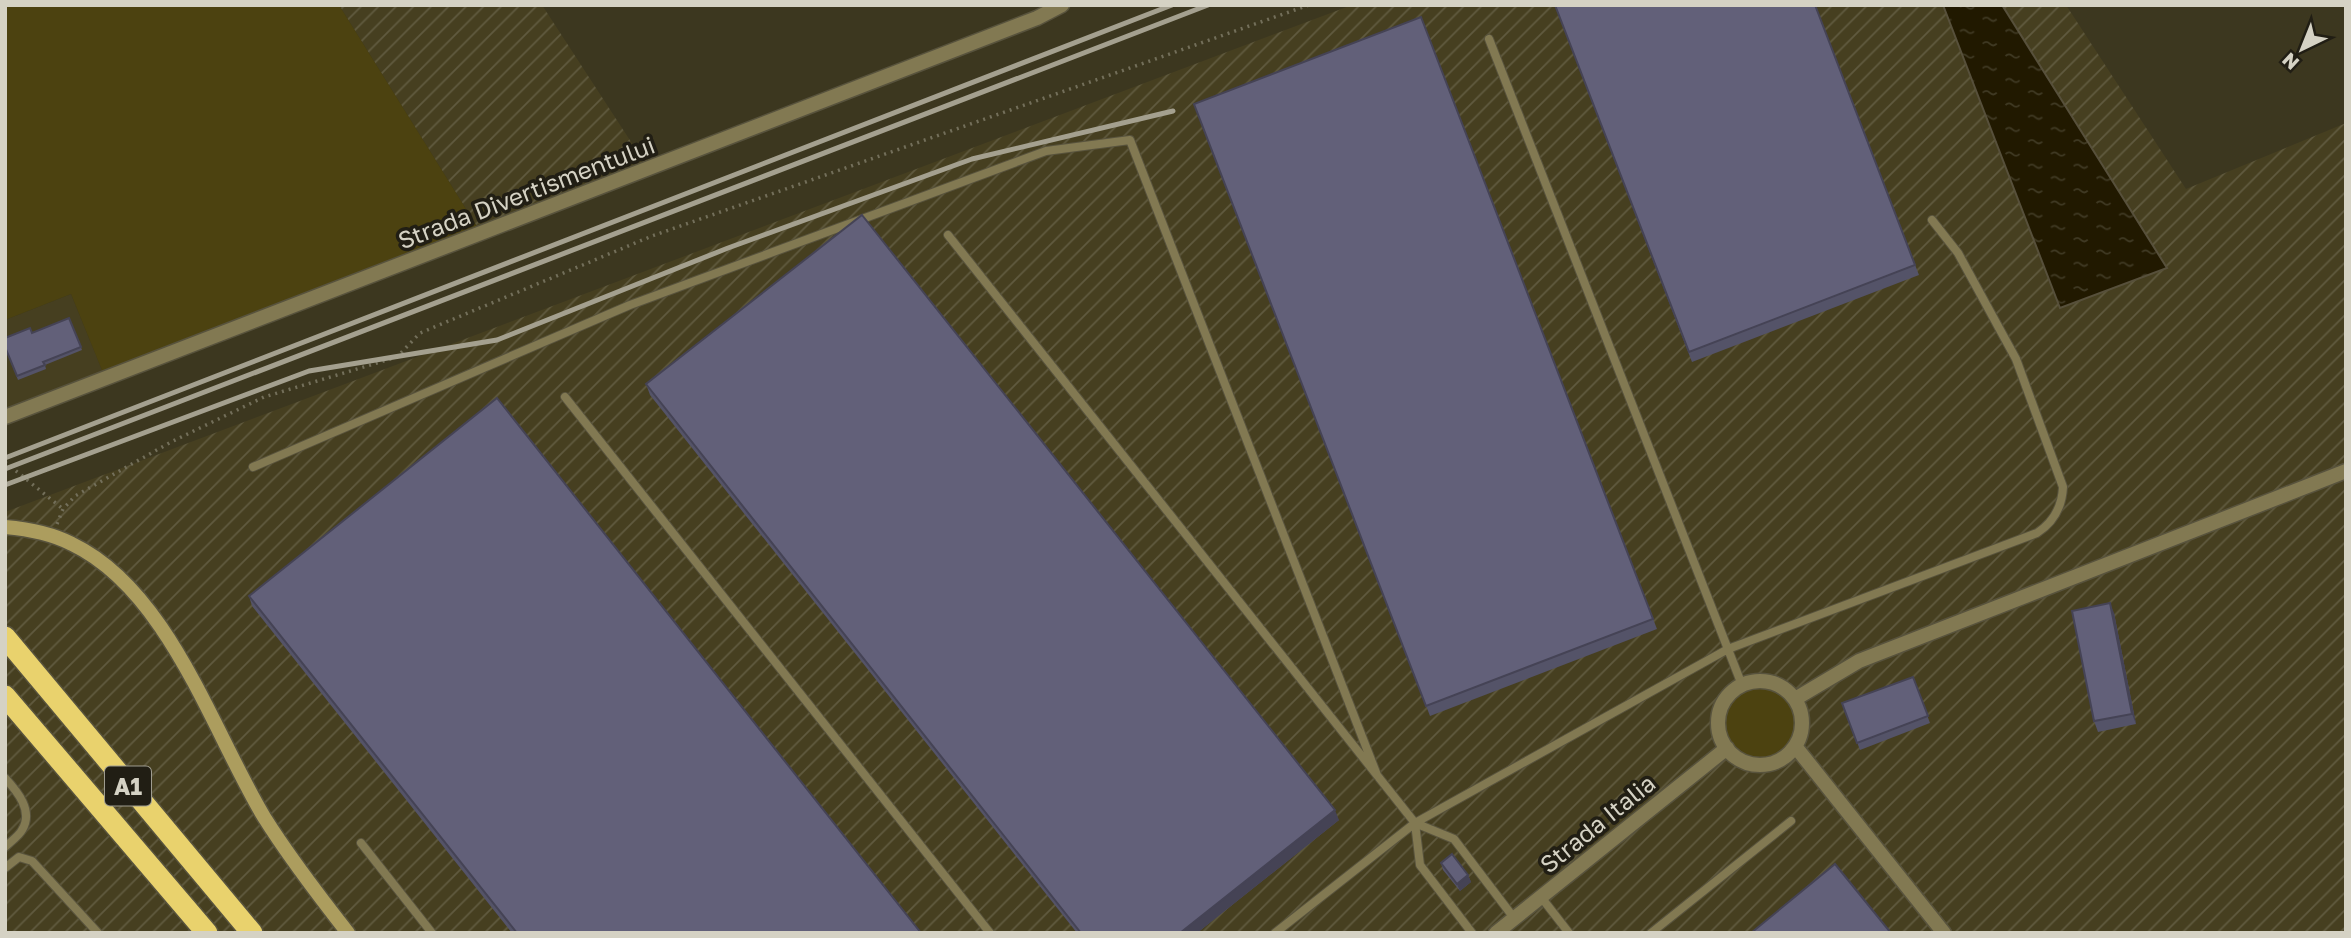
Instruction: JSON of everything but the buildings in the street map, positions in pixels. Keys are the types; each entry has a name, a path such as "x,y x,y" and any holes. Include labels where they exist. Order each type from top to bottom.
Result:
{"highway":[{"name":"A1","path":"5,638 252,933"},
{"name":"A1","path":"5,695 207,933"},
{"path":"114,824 191,933"}],"main road":[{"path":"5,527 52,536 93,556 149,611 169,639 264,817 348,933"}],"street":[{"name":"Strada Divertismentului","path":"5,417 1037,18 1062,5"},
{"path":"1795,699 1859,661 2346,471"},
{"path":"1753,681 1765,681 1787,691 1795,699 1800,710 1801,734 1796,746 1779,761 1756,765 1745,762 1727,748 1718,725 1719,713 1732,692 1753,681"},
{"path":"1796,746 1944,933"},
{"name":"Strada Italia","path":"1496,933 1727,748"}],"lane":[{"path":"1489,39 1742,685"},
{"path":"253,467 643,300 1046,151 1130,140 1377,775"},
{"path":"1275,933 1415,823 1728,649 2037,533 2053,520 2059,509 2063,487 2016,359 1958,253 1932,220"},
{"path":"948,235 1415,823 1454,839 1514,918"},
{"path":"565,397 990,933"},
{"path":"5,778 22,798 25,811 22,831 5,847"},
{"path":"1651,933 1791,821"},
{"path":"1415,823 1420,865 1472,933"},
{"path":"361,843 432,933"},
{"path":"5,868 19,857 32,861 98,933"},
{"path":"1541,897 1569,933"}],"path":[{"path":"52,536 63,509 75,496 171,442 264,397 397,357 420,333 652,236 1309,5"},
{"path":"5,462 63,509"}],"shaded area":[{"path":"5,5 339,5 481,233 106,380 71,294 5,320"},
{"path":"339,5 542,5 648,168 481,233"},
{"path":"1352,5 2066,5 2186,189 2346,123 2346,933 5,933 5,512"},
{"path":"71,294 103,372 5,409 5,320"},
{"path":"1760,681 1776,684 1795,700 1802,723 1799,739 1783,758 1760,765 1744,762 1725,746 1718,723 1721,707 1737,688"}],"water":[{"path":"1943,5 2002,5 2167,268 2060,308"}],"railway":[{"path":"5,458 1172,5"},
{"path":"5,469 1208,5"},
{"path":"5,485 309,371 497,340 728,248 972,159 1173,111"}]}
